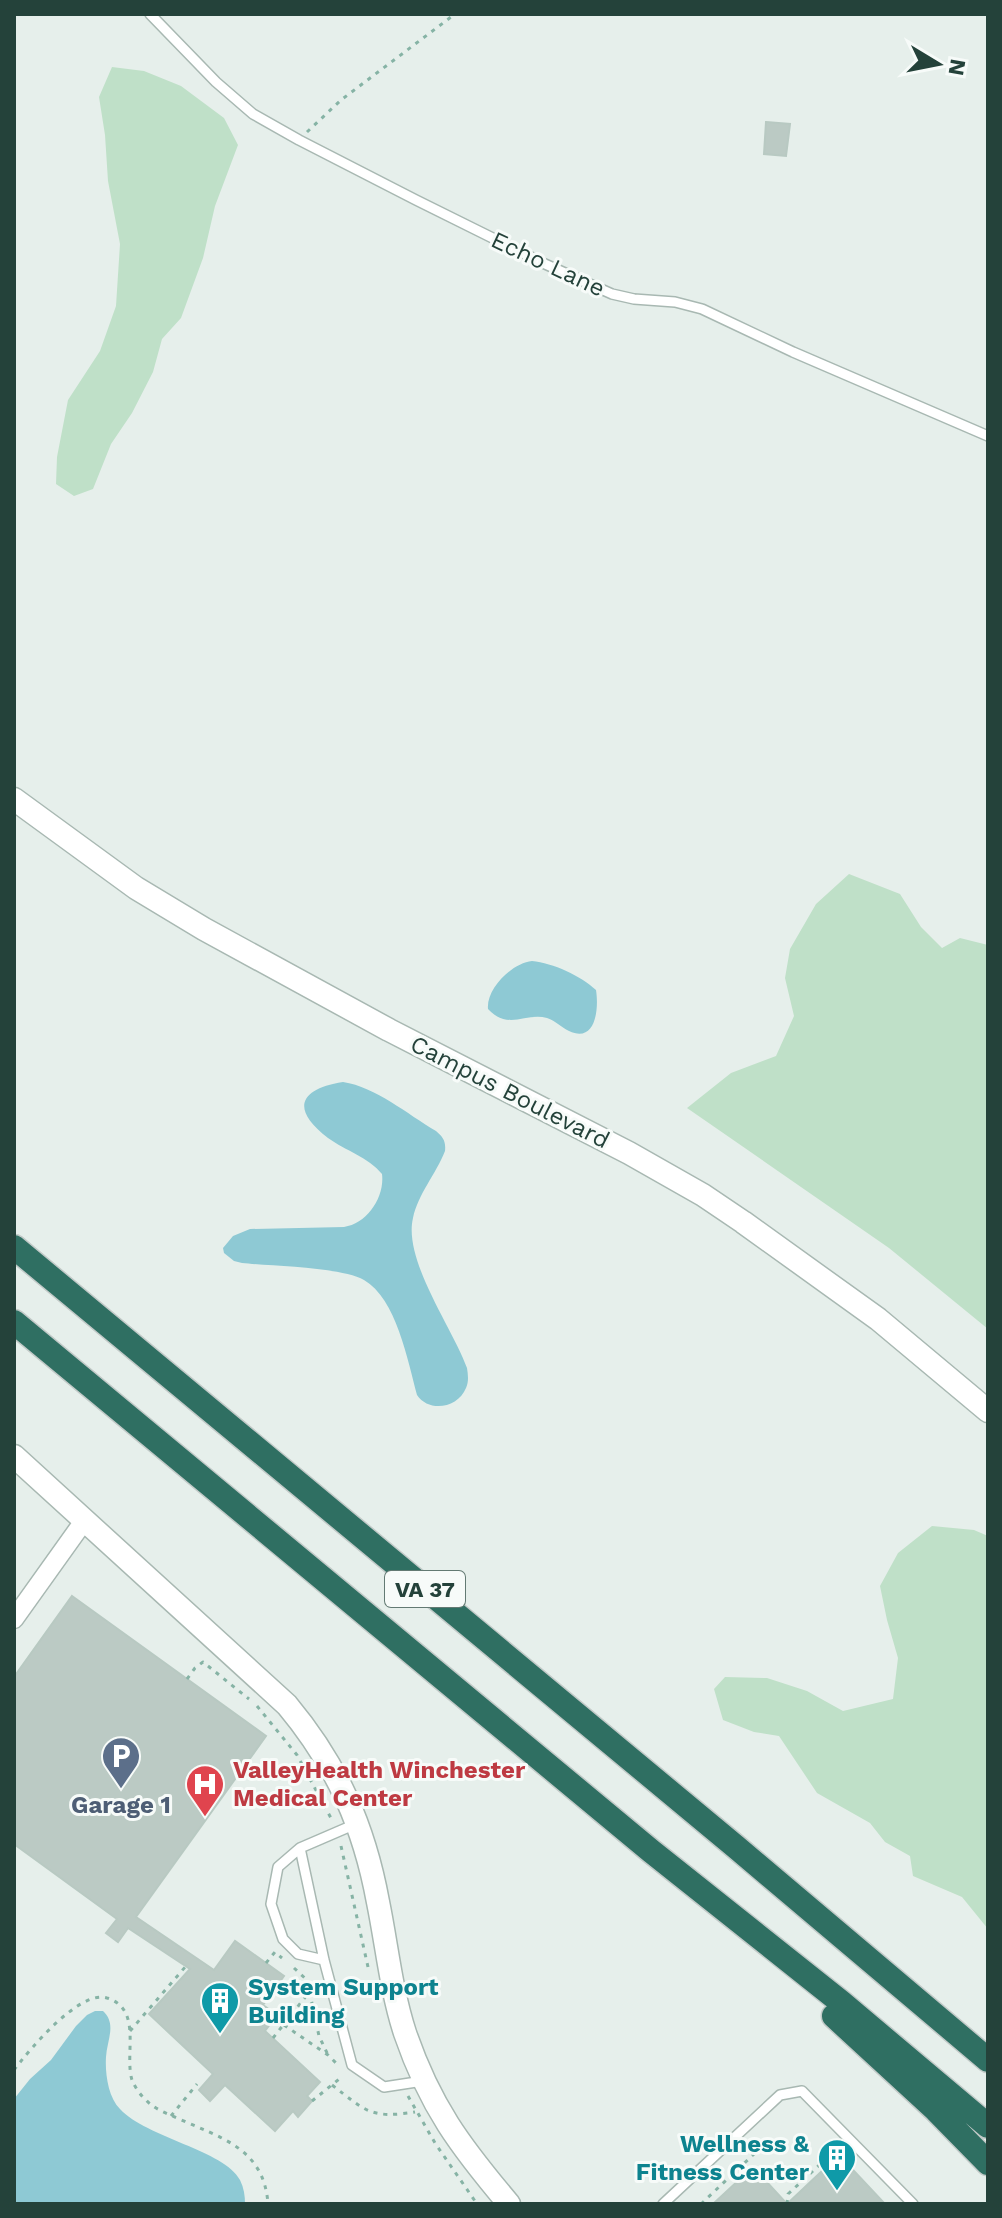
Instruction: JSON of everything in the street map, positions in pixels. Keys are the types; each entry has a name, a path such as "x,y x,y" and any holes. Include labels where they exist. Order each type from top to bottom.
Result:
{"highway":[{"name":"VA 37","path":"14,1247 988,2060"},
{"name":"VA 37","path":"14,1322 988,2126"},
{"path":"713,1902 936,2110 988,2163"},
{"path":"836,1931 988,2043"}],"street":[{"name":"Campus Boulevard","path":"14,799 136,888 193,923 712,1200 878,1319 988,1411"},
{"path":"14,1456 287,1705 323,1751 358,1823 376,1889 394,1991 405,2030 412,2082 509,2204"},
{"path":"14,1619 84,1521"}],"lane":[{"name":"Echo Lane","path":"150,14 219,85 253,114 516,250 612,294 675,302 702,309 988,436"},
{"path":"324,1960 298,1954 283,1939 271,1904 278,1867 300,1848 358,1823"},
{"path":"300,1848 324,1960 352,2065 384,2087 412,2082"},
{"path":"663,2204 780,2095 802,2091 913,2204"}],"path":[{"path":"299,140 341,100 455,14"},
{"path":"187,1679 203,1662 264,1713 297,1755 344,1852 370,1975"},
{"path":"266,1963 275,1952 307,1980 319,2036 328,2055"},
{"path":"130,2031 186,1966"},
{"path":"273,2038 310,1991"},
{"path":"14,2070 43,2036 83,2002 108,1998 127,2016 132,2079 138,2092 154,2107 232,2144 252,2159 265,2179 268,2204"},
{"path":"284,2025 328,2055 343,2076 312,2101"},
{"path":"412,2082 416,2112 477,2204"},
{"path":"171,2116 197,2084"},
{"path":"332,2085 372,2113 397,2115 416,2112"},
{"path":"701,2204 772,2137"},
{"path":"787,2204 788,2194 849,2138"},
{"path":"823,2161 828,2166"},
{"path":"734,2173 740,2179"}],"green space":[{"path":"112,67 144,71 181,86 224,118 238,145 215,206 203,258 181,318 162,339 153,372 132,413 111,444 93,489 74,496 56,484 57,457 68,400 100,351 116,306 120,244 108,181 99,97"},
{"path":"849,874 900,894 921,927 942,948 960,938 988,945 988,1329 889,1248 687,1108 731,1073 776,1056 794,1016 785,978 790,949 816,904"},
{"path":"932,1526 974,1530 988,1536 988,1929 962,1897 913,1876 910,1856 885,1842 870,1823 817,1793 779,1736 754,1732 723,1720 714,1689 725,1677 767,1678 807,1691 843,1711 893,1699 898,1658 880,1586 898,1553"}],"water":[{"path":"532,961 566,971 596,990 594,1022 585,1033 569,1031 547,1018 503,1019 488,1009 491,993 502,978 516,967"},
{"path":"343,1082 367,1089 391,1102 436,1131 444,1142 445,1151 415,1209 412,1235 422,1273 467,1368 466,1388 450,1404 436,1406 422,1401 417,1395 405,1348 392,1315 385,1301 364,1280 339,1272 242,1263 224,1253 223,1248 233,1236 250,1229 344,1227 360,1221 373,1208 381,1192 382,1174 364,1159 328,1138 316,1128 305,1110 309,1095 328,1085"},
{"path":"95,2011 103,2011 110,2021 106,2070 116,2104 132,2119 218,2160 231,2170 240,2180 245,2204 14,2204 14,2099 51,2060 76,2026"}],"building":[{"path":"766,122 790,124 786,156 764,154"},
{"name":"Garage 1","path":"72,1596 266,1736 136,1917 214,1970 235,1941 284,1976 263,2005 277,2015 265,2031 320,2082 307,2096 312,2101 298,2117 293,2111 275,2131 225,2085 210,2101 199,2090 213,2074 149,2014 190,1969 128,1928 118,1942 106,1933 117,1919 14,1844 14,1677"},
{"name":"Wellness & Fitness Center","path":"839,2155 885,2204 787,2204"},
{"path":"753,2167 787,2204 713,2204"}],"place":[{"name":"Garage 1","path":"121,1790"},
{"name":"ValleyHealth Winchester Medical Center","path":"205,1818"},
{"name":"System Support Building","path":"220,2035"},
{"name":"Wellness & Fitness Center","path":"837,2192"}]}
